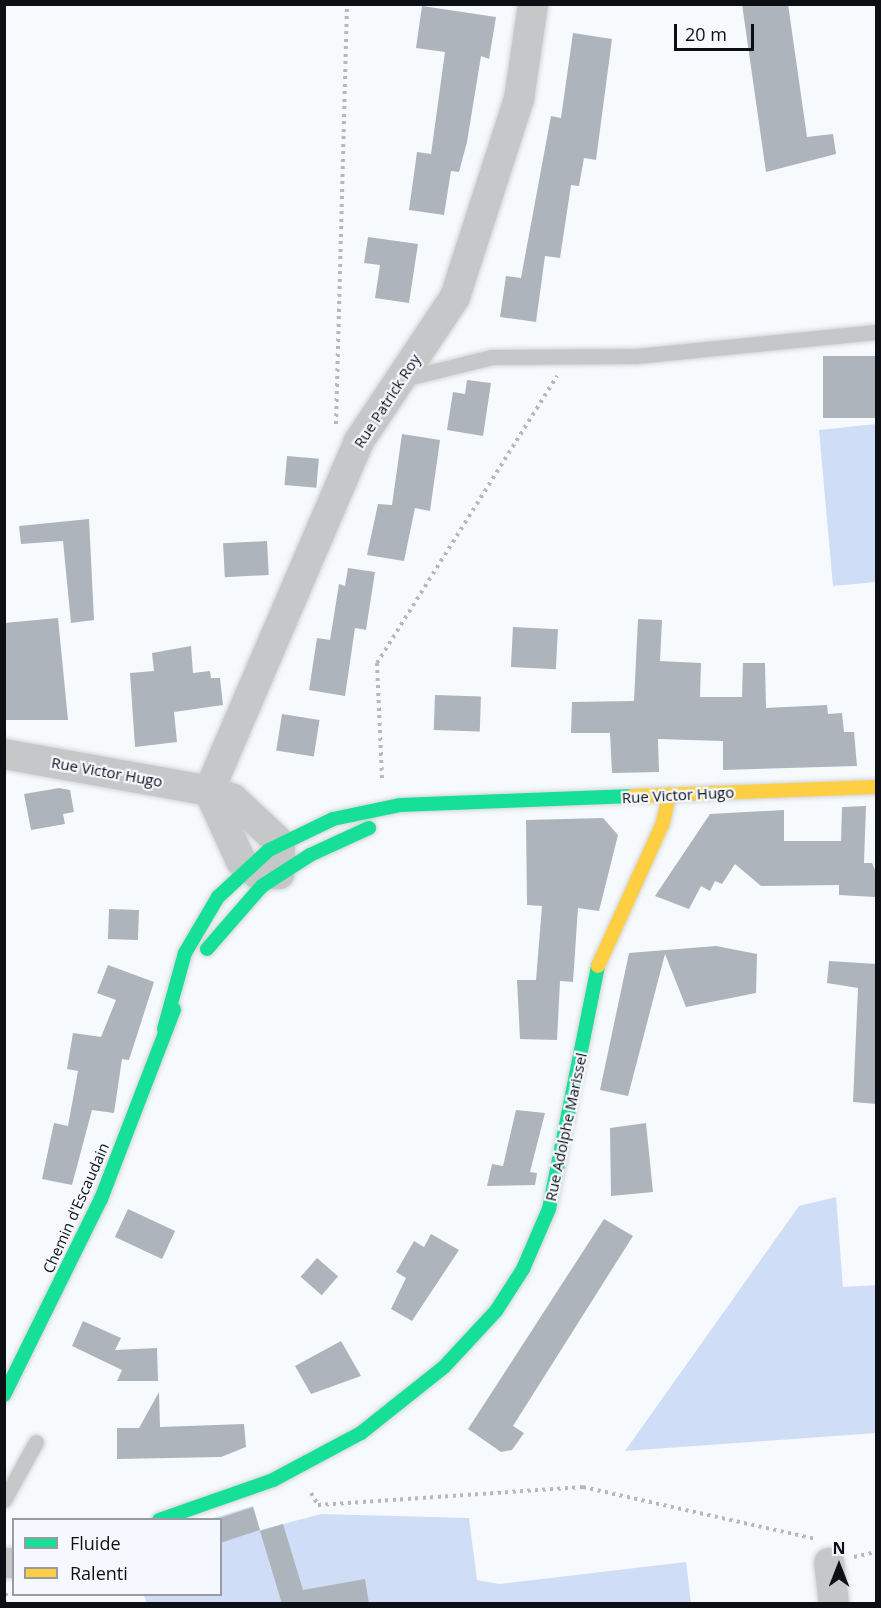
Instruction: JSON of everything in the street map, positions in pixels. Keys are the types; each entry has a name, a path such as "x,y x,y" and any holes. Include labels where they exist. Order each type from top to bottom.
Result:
{"street":[{"name":"Rue Patrick Roy","path":"209,791 348,466 459,286 519,99 533,4"},
{"name":"Rue Victor Hugo","path":"4,754 209,791 246,806 267,860"},
{"name":"Rue Victor Hugo","path":"267,860 333,819 384,806 480,805 876,787"},
{"path":"209,791 224,831 267,860"},
{"name":"Rue Adolphe Marissel","path":"164,1518 296,1470 361,1433 424,1385 480,1330 523,1269 555,1185 601,949 663,823 669,795"},
{"name":"Rue Victor Hugo","path":"267,860 367,829 480,805"},
{"name":"Chemin d'Escaudain","path":"4,1395 112,1172 164,1029 190,941 209,908 267,860"},
{"name":"Chemin d'Escaudain","path":"164,1029 223,925 267,860"},
{"path":"829,1563 834,1604"}],"lane":[{"path":"400,380 492,357 569,358 876,332"},
{"path":"4,1500 36,1442"}],"path":[{"path":"347,4 336,456 348,466"},
{"path":"384,806 377,663 569,358"},
{"path":"296,1470 318,1505 582,1487 822,1541 829,1563"}],"shaded area":[{"path":"876,424 876,582 833,586 819,430"},
{"path":"836,1197 843,1287 876,1285 876,1433 625,1451 799,1206"},
{"path":"253,1506 260,1530 321,1514 469,1518 477,1580 499,1584 686,1562 691,1603 147,1604 144,1596 222,1596 222,1518 213,1518"}],"building":[{"path":"742,4 788,4 807,137 833,134 836,154 766,172"},
{"path":"422,6 496,17 489,59 481,56 467,142 459,172 451,171 444,215 409,210 417,152 431,154 445,52 416,48"},
{"path":"573,33 612,39 596,160 584,158 579,186 571,185 560,258 545,256 536,322 500,317 506,276 521,278 551,116 561,118"},
{"path":"368,237 418,244 409,303 375,298 380,265 364,263"},
{"path":"823,356 876,356 876,418 823,418"},
{"path":"467,380 491,383 483,436 447,430 453,392 465,394"},
{"path":"402,434 440,440 430,511 415,508 404,561 367,555 378,504 392,505"},
{"path":"287,456 319,459 316,488 284,485"},
{"path":"89,519 94,620 71,623 63,541 21,544 19,526"},
{"path":"267,541 269,575 225,577 223,543"},
{"path":"348,568 375,572 366,630 355,628 345,696 309,690 317,638 330,640 339,584 345,586"},
{"path":"58,618 68,720 4,720 4,623"},
{"path":"638,619 662,620 660,661 701,663 700,697 742,697 743,663 765,663 766,708 827,705 828,714 842,713 844,732 854,732 857,766 723,770 723,741 658,739 659,772 612,773 610,733 571,733 572,702 634,701"},
{"path":"513,627 558,629 556,669 511,667"},
{"path":"191,646 193,673 210,671 211,678 220,678 223,705 174,712 177,742 135,747 130,673 154,671 152,653"},
{"path":"435,695 481,697 480,732 434,730"},
{"path":"282,714 320,720 314,756 276,751"},
{"path":"59,788 70,790 74,812 63,814 65,824 31,830 24,794"},
{"path":"866,806 864,863 872,863 876,872 875,897 839,895 839,885 761,886 735,864 722,884 715,881 710,891 701,886 689,909 655,896 710,814 784,810 784,841 841,841 842,807"},
{"path":"603,818 618,835 599,911 578,908 573,982 560,981 557,1040 520,1039 517,980 536,980 542,906 527,905 526,820"},
{"path":"109,909 139,910 138,940 108,939"},
{"path":"716,946 757,954 756,993 686,1007 665,954 628,1096 600,1090 629,953"},
{"path":"829,961 876,964 876,1104 853,1102 858,988 827,983"},
{"path":"108,965 154,982 129,1060 122,1059 114,1113 92,1110 72,1185 42,1179 54,1123 68,1126 78,1071 67,1069 73,1033 101,1037 116,1000 97,993"},
{"path":"516,1110 545,1113 530,1172 537,1173 535,1185 487,1186 492,1164 503,1166"},
{"path":"646,1123 653,1192 611,1196 610,1128"},
{"path":"128,1209 175,1231 162,1259 115,1237"},
{"path":"604,1219 633,1236 513,1426 524,1433 512,1450 501,1452 468,1429"},
{"path":"431,1234 459,1250 412,1321 391,1309 406,1278 396,1272 414,1241 424,1247"},
{"path":"317,1258 338,1276 322,1295 301,1277"},
{"path":"83,1321 121,1338 115,1350 157,1348 158,1381 117,1381 122,1370 72,1346"},
{"path":"341,1341 361,1376 311,1394 295,1366"},
{"path":"159,1392 160,1427 244,1424 246,1447 221,1457 117,1459 117,1428 139,1428"},
{"path":"253,1507 260,1530 222,1542 222,1518 220,1518"},
{"path":"283,1524 303,1590 365,1579 369,1604 282,1604 260,1531"}],"traffic: fast":[{"path":"164,1029 185,953 218,897 269,850 333,819 400,805 632,796"},
{"path":"207,949 262,886 310,855 369,828"},
{"path":"165,1518 273,1480 361,1433 444,1367 496,1311 523,1269 549,1209 598,966"},
{"path":"4,1395 101,1199 174,1010"}],"traffic: slow":[{"path":"632,796 876,787"},
{"path":"598,966 663,823 669,795"}]}
